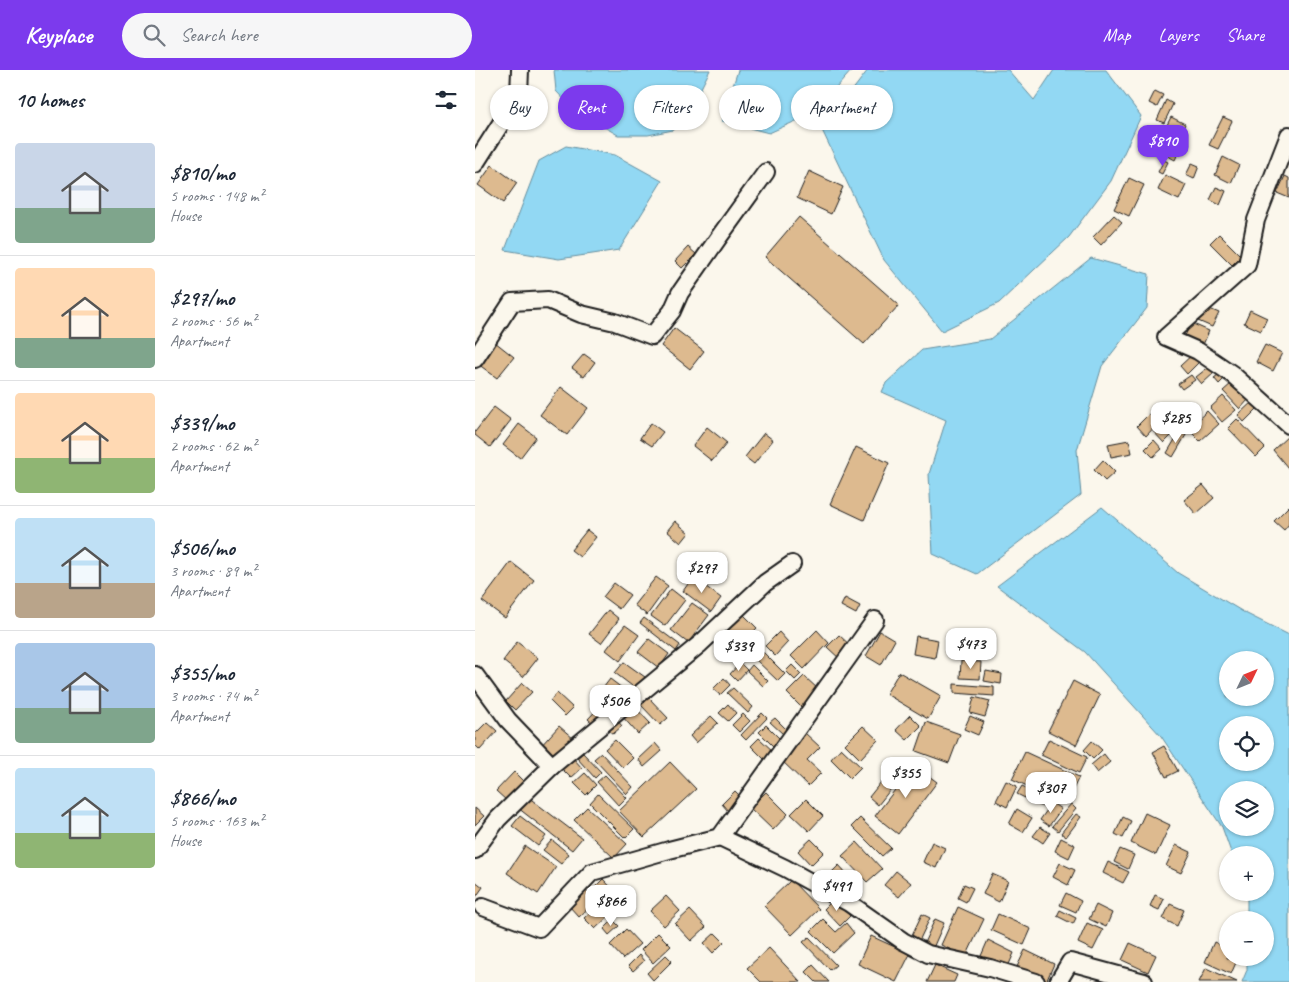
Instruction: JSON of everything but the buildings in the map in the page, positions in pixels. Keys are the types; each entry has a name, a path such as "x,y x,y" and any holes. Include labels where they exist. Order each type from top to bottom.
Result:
{"street":[{"path":"475,164 519,95 520,70"},
{"path":"1289,135 1256,220 1247,265 1166,337 1198,351 1231,374 1289,425"},
{"path":"475,359 512,302 548,300 581,314 615,322 652,336 672,311 681,293 766,172"},
{"path":"475,850 498,819 552,766 700,644 765,583 792,564"},
{"path":"720,838 875,620"},
{"path":"475,675 508,720 552,766"},
{"path":"478,908 539,928 592,872 720,838 785,868 849,903 903,941 928,954 990,968 1037,982"},
{"path":"1058,982 1070,962 1144,982"}],"water":[{"path":"554,70 710,70 702,85 634,85 634,130 673,130 648,135 618,135 609,130 624,130 624,85 558,85 558,93 556,91"},
{"path":"738,70 852,70 839,85 791,85 791,123 781,128 781,85 733,85"},
{"path":"868,70 1008,70 1034,100 1054,70 1106,70 1141,116 1111,181 1069,237 999,303 942,331 884,260 822,130 893,130 893,85 856,85"},
{"path":"757,130 776,130 769,133"},
{"path":"566,146 615,155 662,181 619,250 559,259 505,250 539,161"},
{"path":"1091,258 1149,274 1147,308 1102,366 1077,450 1081,495 977,574 933,554 929,474 946,420 882,392 886,383 922,350 990,339"},
{"path":"1102,507 1178,573 1245,613 1289,635 1289,982 1242,982 1247,966 1274,966 1274,911 1247,911 1247,901 1274,901 1274,846 1229,846 1225,836 1274,836 1274,781 1219,781 1219,823 1161,736 1085,652 997,586"}]}
